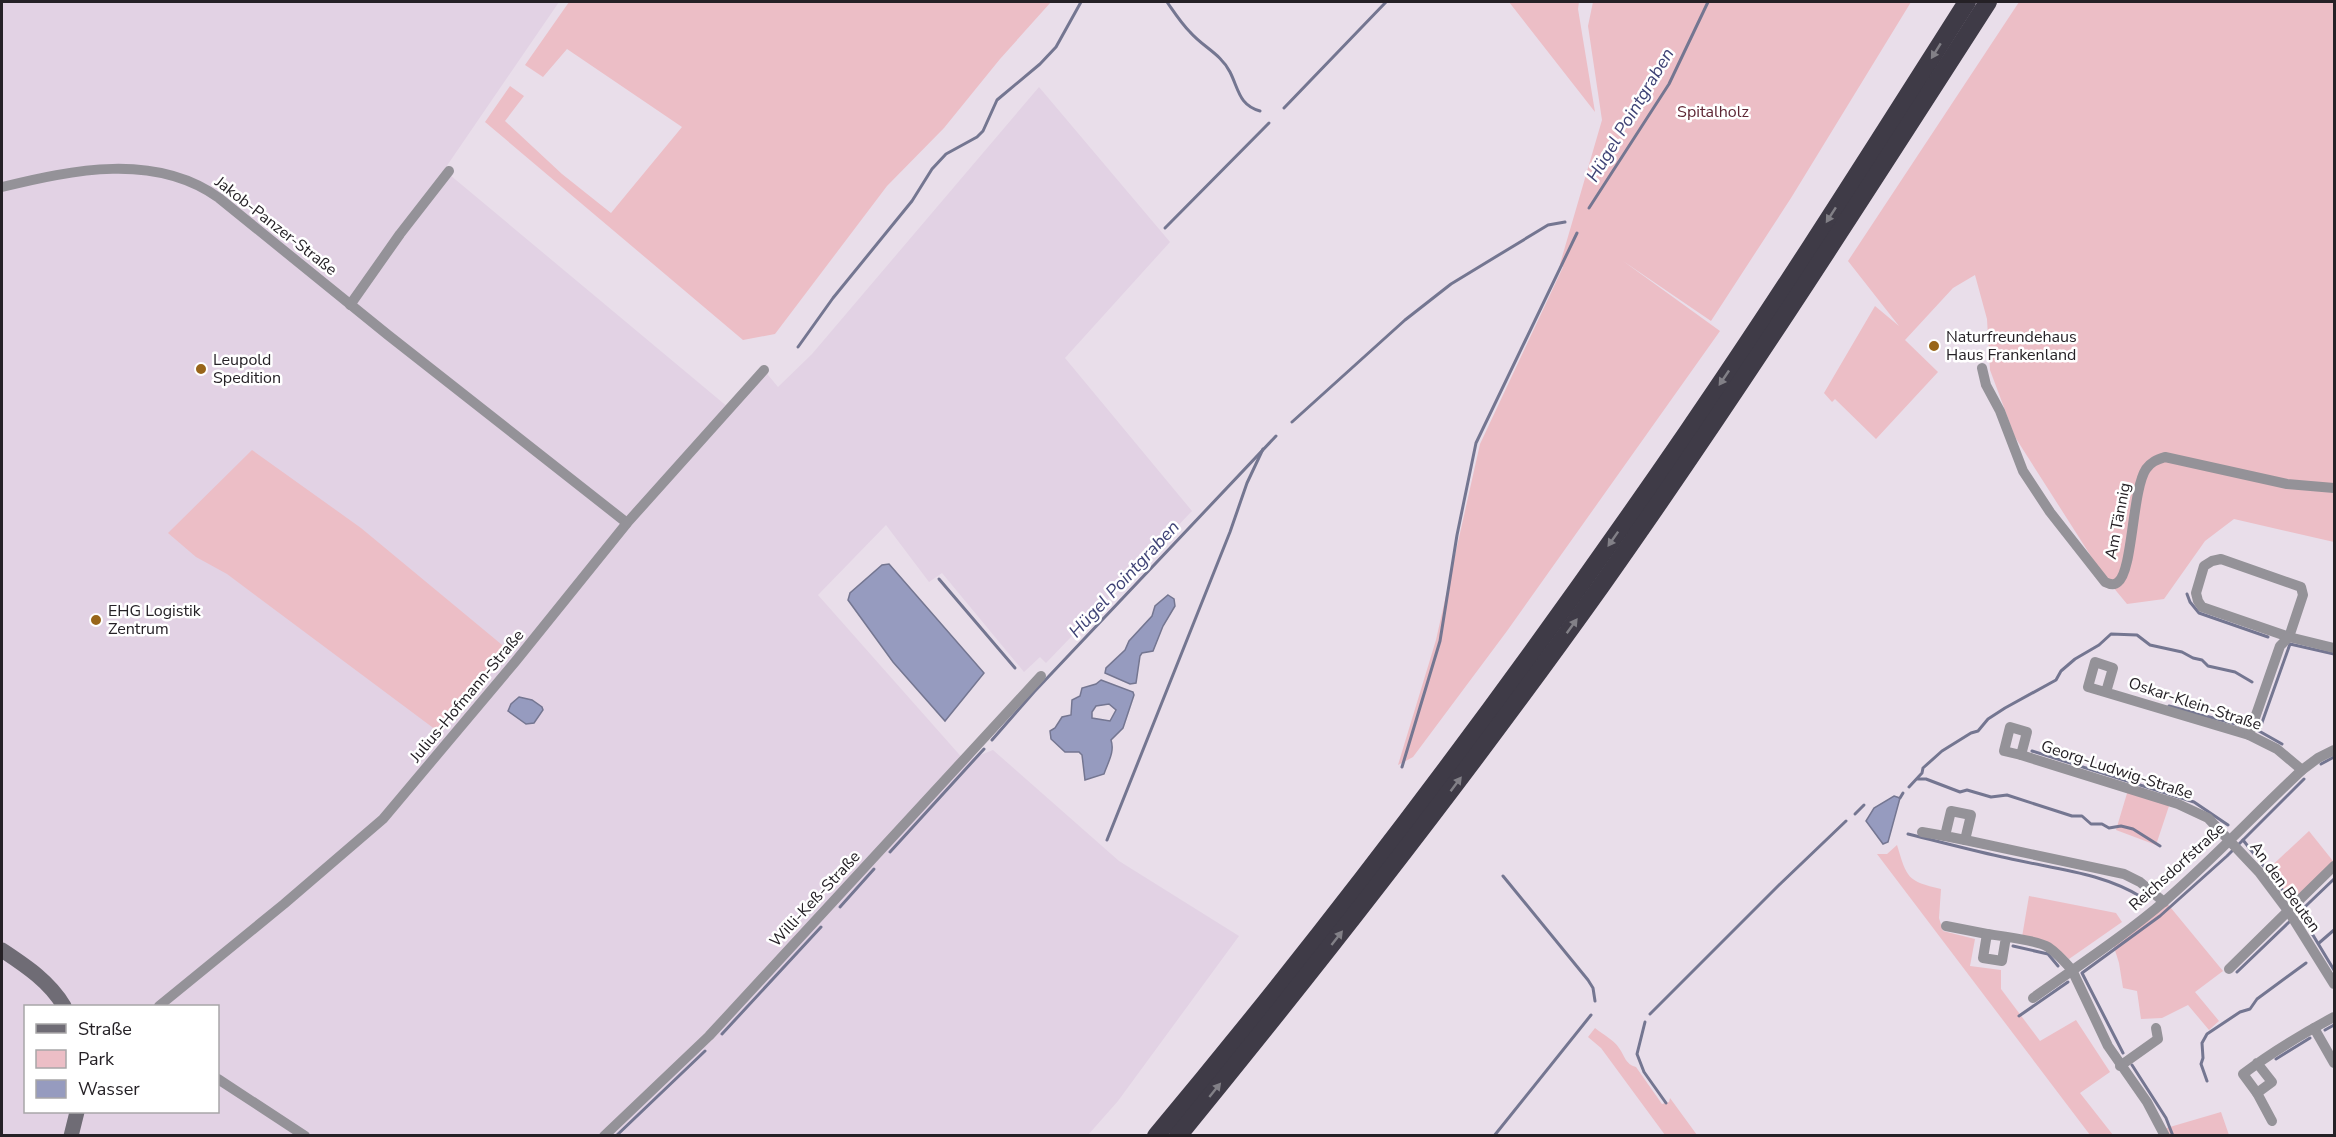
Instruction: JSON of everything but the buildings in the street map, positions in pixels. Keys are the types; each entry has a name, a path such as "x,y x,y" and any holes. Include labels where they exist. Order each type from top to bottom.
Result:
{"highway":[{"path":"1156,1136 1269,998 1375,862 1457,755 1580,585 1790,278 1967,2"},
{"path":"1178,1136 1291,998 1381,882 1471,764 1595,594 1764,350 1988,2"}],"main road":[{"path":"2,950 30,968 50,987 63,1005"},
{"path":"71,1136 77,1113"}],"street":[{"name":"Jakob-Panzer-Straße","path":"2,187 63,173 98,169 136,170 177,177 196,184 219,198 350,305 627,523"},
{"path":"350,305 400,234 449,171"},
{"name":"Am Tännig","path":"1982,368 1986,385 2000,411 2023,471 2050,512 2105,582 2109,584 2116,584 2120,581 2126,563 2144,471 2153,461 2165,457 2287,484 2334,488"},
{"name":"Julius-Hofmann-Straße","path":"160,1005 284,904 382,819 516,662 627,523 764,370"},
{"path":"2249,735 2280,646 2289,636 2303,595 2301,587 2221,559 2211,561 2204,566 2196,593 2202,607 2289,636 2334,648"},
{"name":"Willi-Keß-Straße","path":"604,1136 709,1036 1041,676"},
{"name":"Oskar-Klein-Straße","path":"2106,692 2249,735 2277,749 2302,770"},
{"name":"Reichsdorfstraße","path":"2033,998 2164,902 2302,770 2334,750"},
{"name":"Georg-Ludwig-Straße","path":"2021,755 2194,810 2208,818 2229,840"},
{"path":"1946,836 1951,811 1971,815 1965,840"},
{"path":"1922,832 2124,874 2146,886 2164,902"},
{"name":"An den Beuten","path":"2229,840 2259,872 2289,912 2334,984"},
{"path":"2229,969 2334,866"},
{"path":"1946,926 2046,945 2072,970 2098,1028 2120,1066 2147,1102 2165,1136"},
{"path":"1987,934 1983,958 2002,961 2006,937"},
{"path":"2272,1121 2257,1093 2242,1074 2334,1017"},
{"path":"2120,1066 2158,1039 2156,1028"},
{"path":"2314,1028 2334,1063"},
{"path":"2257,1063 2272,1082 2257,1093"},
{"path":"219,1080 305,1136"}],"shaded area":[{"path":"2,2 559,2 444,170 729,408 764,370 778,387 812,354 1039,87 1170,242 1065,358 1192,511 1046,663 1040,657 1024,672 942,573 929,582 886,525 818,595 965,761 993,750 1119,861 1239,936 1118,1101 1088,1135 2,1136"}],"green space":[{"path":"569,2 1051,2 1000,59 944,128 887,186 775,334 743,340 485,122 510,86 524,96 505,121 562,174 611,213 682,127 567,49 543,77 525,65"},
{"path":"1509,2 1579,2 1578,9 1595,112"},
{"name":"Spitalholz","path":"1593,2 1911,2 1791,198 1711,321 1623,261 1720,331 1507,631 1413,757 1398,765 1436,640 1480,444 1563,267 1560,264 1602,120 1588,26"},
{"path":"2019,2 2334,2 2334,542 2234,519 2205,541 2164,599 2127,604 2103,575 2015,437 1990,370 1987,319 1975,275 1953,288 1905,340 1938,372 1876,439 1835,399 1832,402 1824,393 1875,306 1899,326 1848,261"},
{"path":"252,450 361,528 507,649 436,730 227,574 196,557 168,533"},
{"path":"2128,790 2170,803 2156,845 2116,830"},
{"path":"2309,831 2333,861 2298,895 2286,896 2265,872"},
{"path":"1897,845 1903,865 1910,876 1921,883 1941,889 1939,918 1943,931 1975,939 1970,966 2001,970 2001,989 2040,1041 2076,1020 2110,1072 2080,1093 2113,1135 2090,1135 1877,854 1887,854"},
{"path":"2029,896 2116,913 2122,922 2069,959 2059,950 2022,937"},
{"path":"2166,902 2223,971 2195,992 2219,1021 2209,1030 2188,1005 2162,1018 2141,1019 2137,991 2123,988 2113,944"},
{"path":"1595,1028 1617,1045 1627,1062 1636,1067 1662,1104 1669,1102 1670,1098 1697,1135 1665,1135 1601,1048 1588,1037"},
{"path":"2221,1112 2229,1135 2166,1135 2163,1129"}],"water":[{"path":"889,564 984,673 945,721 893,662 848,600 850,593 882,565"},
{"path":"1168,595 1174,599 1175,606 1163,626 1153,651 1142,653 1140,656 1136,683 1130,684 1105,673 1106,668 1125,650 1129,641 1152,616 1155,606"},
{"path":"1101,680 1133,692 1134,695 1123,728 1111,740 1112,753 1104,774 1085,780 1082,755 1079,752 1065,752 1051,739 1050,731 1055,728 1062,717 1071,715 1072,700 1080,696 1082,688","holes":["1109,704 1116,710 1110,721 1092,718 1092,712 1096,706"]},
{"path":"519,697 532,700 542,707 543,710 534,723 526,724 508,711 511,704"},
{"path":"1894,796 1900,798 1888,842 1883,844 1866,821 1874,808"}],"waterway":[{"path":"798,347 833,298 912,201 932,169 946,154 977,137 983,131 997,100 1040,64 1056,47 1081,2"},
{"path":"1167,2 1187,29 1226,66 1244,101 1260,111"},
{"path":"1284,108 1386,2"},
{"name":"Hügel Pointgraben","path":"1589,208 1669,84 1708,2"},
{"path":"1165,228 1269,123"},
{"name":"Hügel Pointgraben","path":"1292,422 1405,320 1451,284 1548,225 1565,222"},
{"path":"1402,767 1440,641 1457,535 1476,443 1577,233"},
{"name":"Hügel Pointgraben","path":"992,740 1034,692 1276,436"},
{"path":"1107,840 1230,532 1247,483 1263,449"},
{"path":"939,579 1015,668"},
{"path":"2187,594 2199,613 2268,637"},
{"path":"1909,787 1922,773 1923,768 1942,751 1978,731 1988,719 2005,708 2056,680 2061,671 2075,659 2099,645 2111,634 2137,635 2150,645 2182,652 2202,660 2208,666 2235,672 2252,682"},
{"path":"2282,744 2259,731 2290,644 2334,654"},
{"path":"2169,706 2239,725"},
{"name":"Hügel Pointgraben","path":"890,852 984,749"},
{"path":"2032,751 2194,802 2228,825"},
{"path":"2321,764 2334,757"},
{"path":"1918,779 1926,779 1960,792 1967,790 1991,797 2007,795 2072,816 2082,816 2091,824 2102,824 2109,828 2121,826 2133,829 2160,846"},
{"path":"2123,1053 2082,973 2160,916 2227,856 2304,779"},
{"path":"1900,798 1903,793"},
{"path":"1855,814 1864,805"},
{"path":"1650,1014 1846,821"},
{"path":"1908,834 2077,872 2111,882 2143,898"},
{"path":"2243,840 2292,902"},
{"name":"Hügel Pointgraben","path":"840,907 874,869"},
{"path":"1503,876 1588,980 1593,988 1595,1001"},
{"path":"2237,972 2334,879"},
{"path":"2296,907 2334,970"},
{"name":"Hügel Pointgraben","path":"722,1034 821,927"},
{"path":"2319,943 2334,930"},
{"path":"2013,946 2048,954 2058,966"},
{"path":"2207,1081 2201,1064 2202,1043 2207,1034 2240,1012 2250,1009 2257,999 2306,963"},
{"path":"2019,1016 2068,982"},
{"path":"1494,1136 1591,1015"},
{"path":"1645,1022 1637,1054 1644,1072 1666,1103"},
{"path":"2325,1030 2334,1025"},
{"path":"2276,1059 2310,1038"},
{"name":"Hügel Pointgraben","path":"616,1136 705,1051"},
{"path":"2132,1065 2166,1118 2173,1136"}],"place":[{"name":"Naturfreundehaus Haus Frankenland","path":"1934,346"},
{"name":"Leupold Spedition","path":"201,369"},
{"name":"EHG Logistik Zentrum","path":"96,620"}]}
